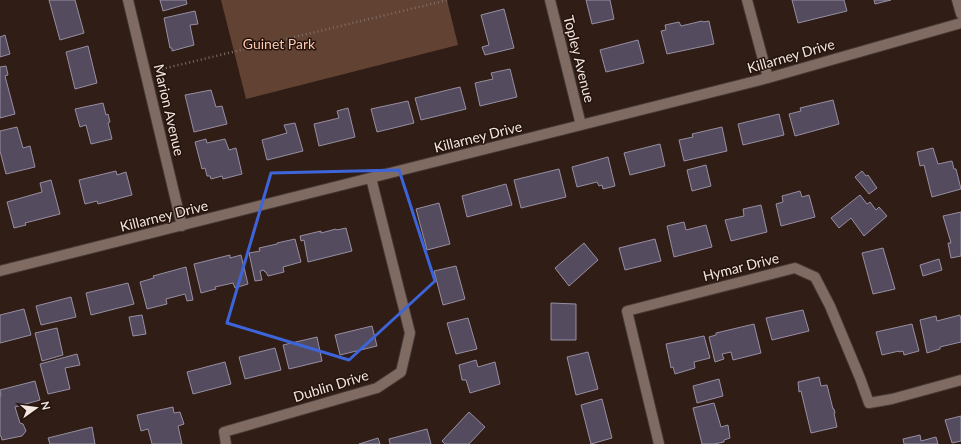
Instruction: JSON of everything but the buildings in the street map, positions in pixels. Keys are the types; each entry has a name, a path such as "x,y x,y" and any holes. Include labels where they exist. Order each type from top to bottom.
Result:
{"street":[{"name":"Marion Avenue","path":"128,0 182,226"},
{"name":"Topley Avenue","path":"550,0 581,125"},
{"path":"747,0 768,78"},
{"path":"957,0 961,14"},
{"name":"Killarney Drive","path":"0,272 768,78 961,23"},
{"name":"Dublin Drive","path":"226,444 224,432 377,388 401,372 410,333 371,178"},
{"name":"Hymar Drive","path":"659,444 626,311 795,268 815,277 830,306 869,403 892,399 961,380"}],"path":[{"path":"146,73 448,0"}],"highlighted area":[{"path":"399,170 435,281 349,360 227,323 271,173"}],"green space":[{"name":"Guinet Park","path":"221,0 447,0 458,45 246,99"}]}
